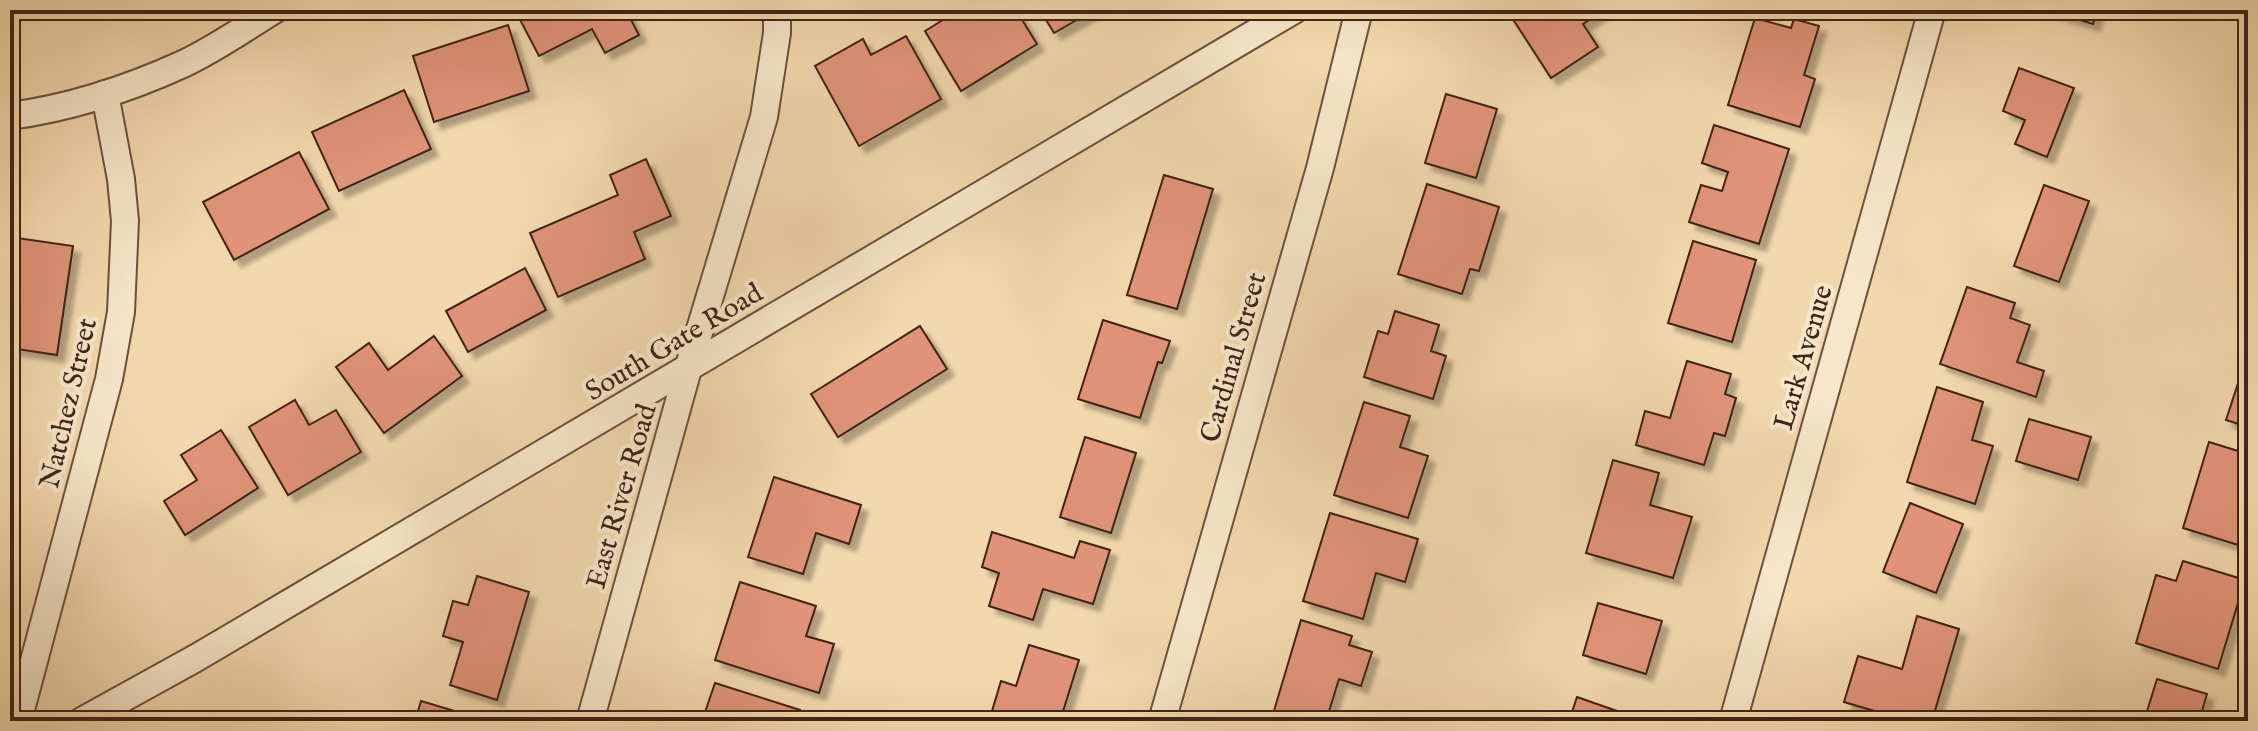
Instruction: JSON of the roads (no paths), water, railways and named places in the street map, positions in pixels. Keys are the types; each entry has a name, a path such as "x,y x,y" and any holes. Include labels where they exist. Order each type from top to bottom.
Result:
{"street":[{"path":"10,116 105,94 185,63 274,10"},
{"name":"East River Road","path":"590,721 688,369 764,117 777,33 777,10"},
{"name":"South Gate Road","path":"82,721 196,658 1294,10"},
{"name":"Cardinal Street","path":"1162,721 1320,168 1359,10"},
{"name":"Lark Avenue","path":"1733,721 1932,10"},
{"name":"Natchez Street","path":"18,721 109,379 121,312 125,221 121,179 105,94"}]}
